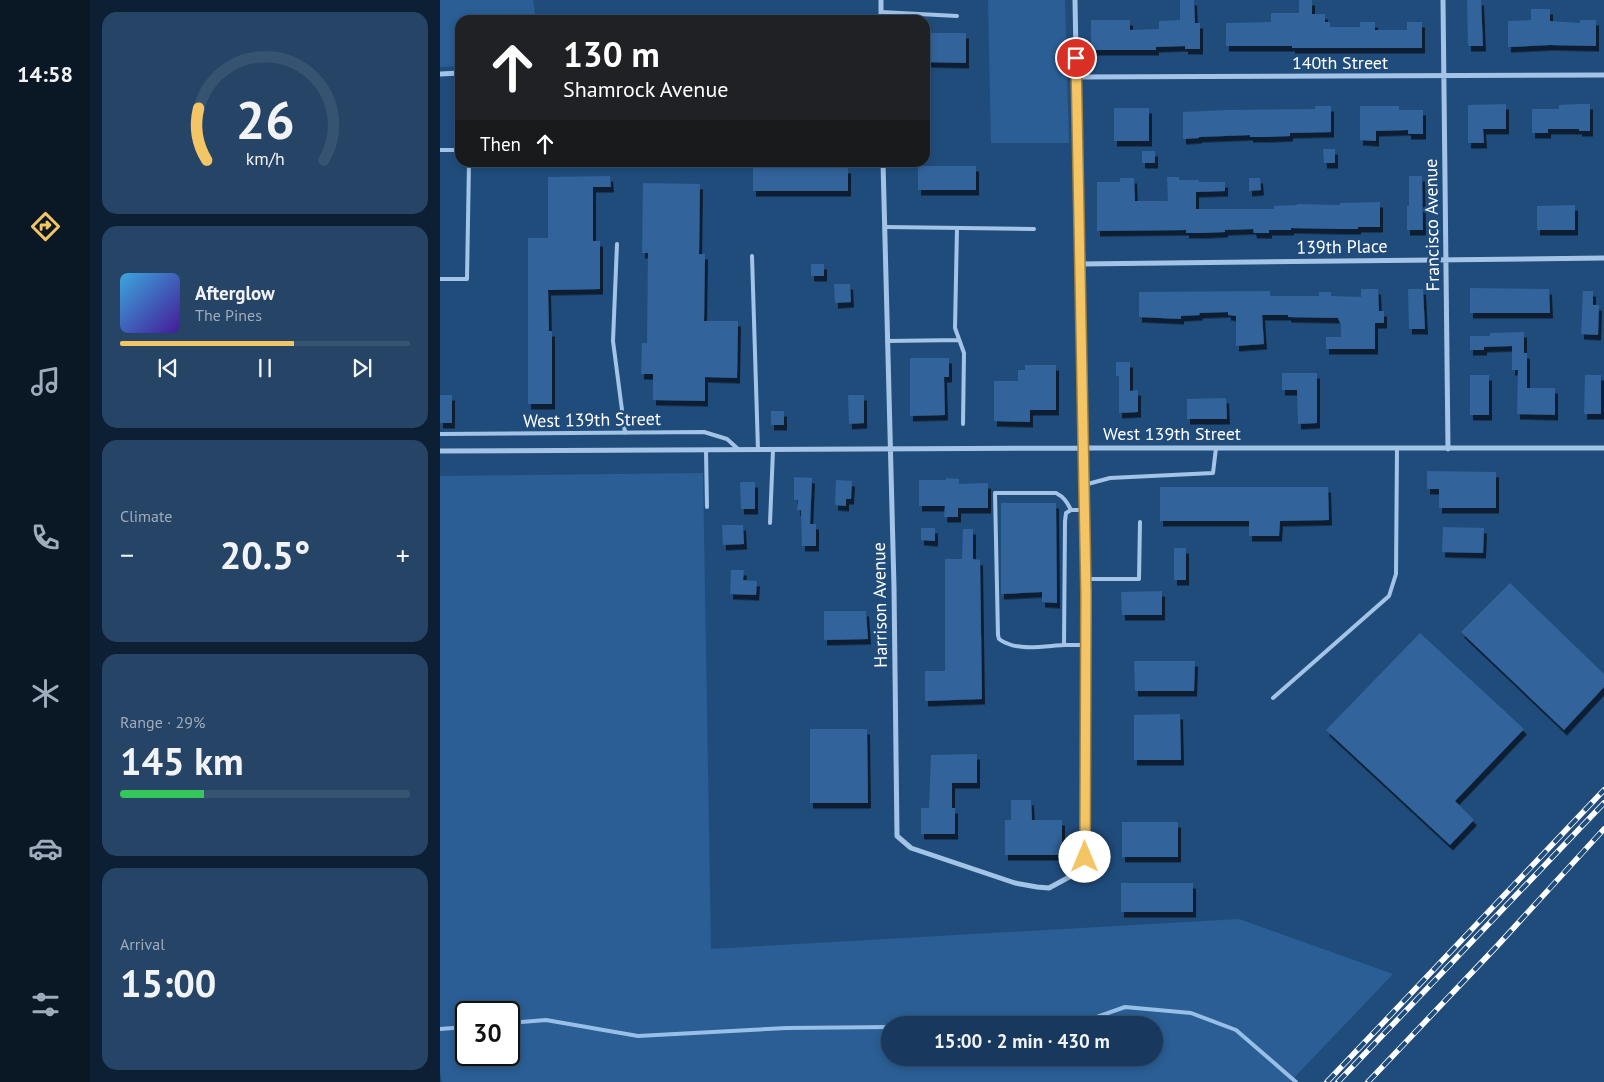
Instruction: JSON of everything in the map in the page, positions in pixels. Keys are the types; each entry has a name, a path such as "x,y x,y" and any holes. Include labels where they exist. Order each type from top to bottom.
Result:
{"street":[{"path":"881,0 881,12"},
{"path":"1075,0 1086,645"},
{"name":"Francisco Avenue","path":"1443,0 1448,449"},
{"path":"440,74 455,73"},
{"name":"140th Street","path":"1077,77 1604,75"},
{"name":"Harrison Avenue","path":"883,167 897,836 911,848 1015,883 1037,888 1049,888 1073,875 1085,857 1086,645"},
{"name":"139th Place","path":"1080,264 1604,258"},
{"name":"West 139th Street","path":"440,451 1604,448"}],"lane":[{"path":"881,12 956,16"},
{"path":"440,150 455,150"},
{"path":"440,279 467,279 469,167"},
{"path":"885,227 1034,229"},
{"path":"957,228 955,328 964,352 963,424"},
{"path":"617,244 613,341 625,433"},
{"path":"752,256 758,450"},
{"path":"887,341 960,340"},
{"name":"West 139th Street","path":"440,434 704,432 727,439 739,450"},
{"path":"1084,485 1110,478 1213,473 1216,448"},
{"path":"1273,698 1389,596 1396,574 1397,449"},
{"path":"770,522 773,450"},
{"path":"706,451 707,507"},
{"path":"1071,510 1068,502 1056,493 995,493 998,635 1004,642 1019,646 1086,645"},
{"path":"1064,645 1066,513 1071,510 1084,510"},
{"path":"1085,579 1139,579 1140,522"}],"shaded area":[{"path":"440,0 533,0 535,15 455,15 455,66 440,67"},
{"path":"988,0 1065,0 1069,143 991,143"},
{"path":"703,473 711,949 1239,919 1393,974 1290,1082 442,1082 440,1072 440,476"}],"building":[{"path":"1180,0 1194,0 1195,23 1200,23 1200,49 1185,49 1185,46 1156,47 1156,50 1091,50 1091,20 1130,20 1130,30 1159,29 1159,21 1180,20"},
{"path":"1299,0 1312,0 1312,14 1325,14 1325,22 1330,22 1330,27 1360,27 1360,22 1375,22 1375,30 1407,30 1407,22 1422,22 1422,48 1226,46 1226,23 1271,22 1271,13 1299,13"},
{"path":"1467,0 1481,0 1483,46 1468,46"},
{"path":"1531,9 1550,9 1550,21 1580,23 1580,20 1596,20 1596,46 1550,45 1508,47 1508,21 1531,20"},
{"path":"930,33 966,33 966,63 930,62"},
{"path":"1506,104 1506,129 1483,129 1484,143 1468,143 1468,105"},
{"path":"1590,104 1590,131 1548,129 1548,133 1532,133 1532,109 1559,109 1559,105"},
{"path":"1315,106 1331,106 1331,132 1290,133 1290,136 1250,137 1250,135 1183,139 1183,112 1315,109"},
{"path":"1360,106 1399,106 1399,110 1423,110 1423,134 1408,134 1408,130 1376,131 1376,141 1360,140"},
{"path":"1114,108 1149,108 1149,141 1114,141"},
{"path":"1323,149 1335,149 1335,163 1324,163"},
{"path":"1142,151 1155,151 1155,163 1142,163"},
{"path":"976,166 976,190 918,190 918,167"},
{"path":"753,168 848,168 848,191 753,191"},
{"path":"610,176 611,187 593,187 593,241 600,241 600,289 548,290 549,331 552,331 552,404 528,404 528,238 548,238 548,177"},
{"path":"1409,176 1422,176 1423,230 1407,230"},
{"path":"1167,177 1179,177 1179,180 1199,180 1199,182 1225,182 1225,191 1196,192 1196,209 1274,209 1274,206 1297,204 1340,205 1340,203 1380,202 1380,227 1358,227 1358,229 1291,228 1291,230 1269,230 1269,233 1254,233 1253,229 1202,233 1186,233 1186,230 1097,231 1097,182 1120,182 1120,178 1134,178 1135,201 1168,201"},
{"path":"1249,178 1260,178 1261,190 1249,191"},
{"path":"643,183 700,184 699,254 705,254 704,321 738,321 737,378 705,377 705,401 653,400 653,374 641,374 642,343 647,343 648,253 642,253"},
{"path":"1575,205 1575,230 1537,230 1537,206"},
{"path":"811,264 824,264 824,276 811,276"},
{"path":"834,284 850,284 851,302 835,303"},
{"path":"1470,288 1549,289 1550,313 1470,313"},
{"path":"1361,289 1378,289 1379,311 1384,311 1384,323 1375,323 1375,349 1326,349 1326,337 1341,337 1341,325 1338,318 1262,315 1264,344 1236,346 1236,316 1228,315 1228,312 1199,313 1200,315 1181,316 1181,319 1139,317 1139,292 1270,291 1270,296 1319,296 1319,292 1331,292 1331,296 1361,297"},
{"path":"1408,289 1423,289 1425,329 1409,329"},
{"path":"1583,291 1593,291 1593,305 1599,305 1598,335 1581,334"},
{"path":"1524,332 1524,353 1527,353 1527,388 1555,388 1555,415 1517,414 1518,370 1512,370 1512,346 1484,347 1484,350 1470,350 1470,336 1490,336 1490,333"},
{"path":"910,358 949,358 949,377 944,377 945,415 910,416"},
{"path":"1116,362 1130,362 1130,391 1138,390 1138,412 1119,413 1119,376 1116,376"},
{"path":"1025,365 1056,365 1056,410 1030,410 1030,422 994,421 994,381 1018,381 1018,370 1025,370"},
{"path":"1282,373 1317,373 1317,423 1298,424 1297,390 1282,390"},
{"path":"1470,375 1489,375 1489,415 1470,415"},
{"path":"1585,375 1601,375 1601,414 1584,414"},
{"path":"440,395 452,395 452,423 440,423"},
{"path":"848,395 864,395 864,423 849,424"},
{"path":"1226,398 1227,419 1187,419 1187,399"},
{"path":"771,411 784,411 784,425 771,425"},
{"path":"1427,471 1496,472 1496,508 1439,508 1439,489 1427,489"},
{"path":"794,477 812,478 810,524 816,524 816,546 802,546 801,510 797,510 798,500 794,500"},
{"path":"946,478 959,479 959,484 988,483 988,508 958,508 958,517 944,517 945,506 919,506 919,480 946,480"},
{"path":"836,480 852,481 851,499 846,499 846,506 835,505"},
{"path":"740,482 755,482 755,509 741,509"},
{"path":"1160,487 1328,487 1329,520 1280,521 1279,536 1249,536 1249,521 1160,521"},
{"path":"1001,503 1056,503 1057,603 1042,602 1042,592 1001,594"},
{"path":"722,525 743,525 744,544 723,545"},
{"path":"1443,527 1484,528 1483,553 1442,552"},
{"path":"921,528 935,528 935,541 921,540"},
{"path":"963,529 973,529 973,559 980,560 982,699 925,701 925,671 945,671 945,559 962,559"},
{"path":"1174,548 1186,548 1186,580 1174,580"},
{"path":"731,570 744,570 743,580 757,581 756,595 730,594"},
{"path":"1510,583 1604,674 1604,687 1564,730 1461,632"},
{"path":"1162,591 1162,615 1122,615 1121,592"},
{"path":"824,611 866,611 868,639 824,640"},
{"path":"1420,633 1524,729 1455,801 1474,820 1450,845 1326,730"},
{"path":"1134,661 1195,661 1194,691 1135,691"},
{"path":"1180,714 1181,760 1134,760 1134,715"},
{"path":"810,729 867,729 868,803 810,803"},
{"path":"977,754 977,783 952,783 952,808 955,808 955,834 921,834 921,808 929,808 931,755"},
{"path":"1011,800 1031,800 1032,820 1062,820 1062,855 1005,855 1005,820 1011,820"},
{"path":"1122,822 1178,822 1178,857 1122,857"},
{"path":"1121,883 1193,883 1193,912 1121,912"}],"waterway":[{"path":"1100,1016 1125,1007 1191,1013 1236,1030 1296,1082"},
{"path":"520,1022 546,1020 638,1036 787,1028 881,1027"},
{"path":"440,1029 455,1028"}],"railway":[{"path":"1327,1082 1604,790"},
{"path":"1338,1082 1604,803"},
{"path":"1368,1082 1498,945 1604,829"}],"route":[{"path":"1076,58 1086,594 1085,857"}]}
